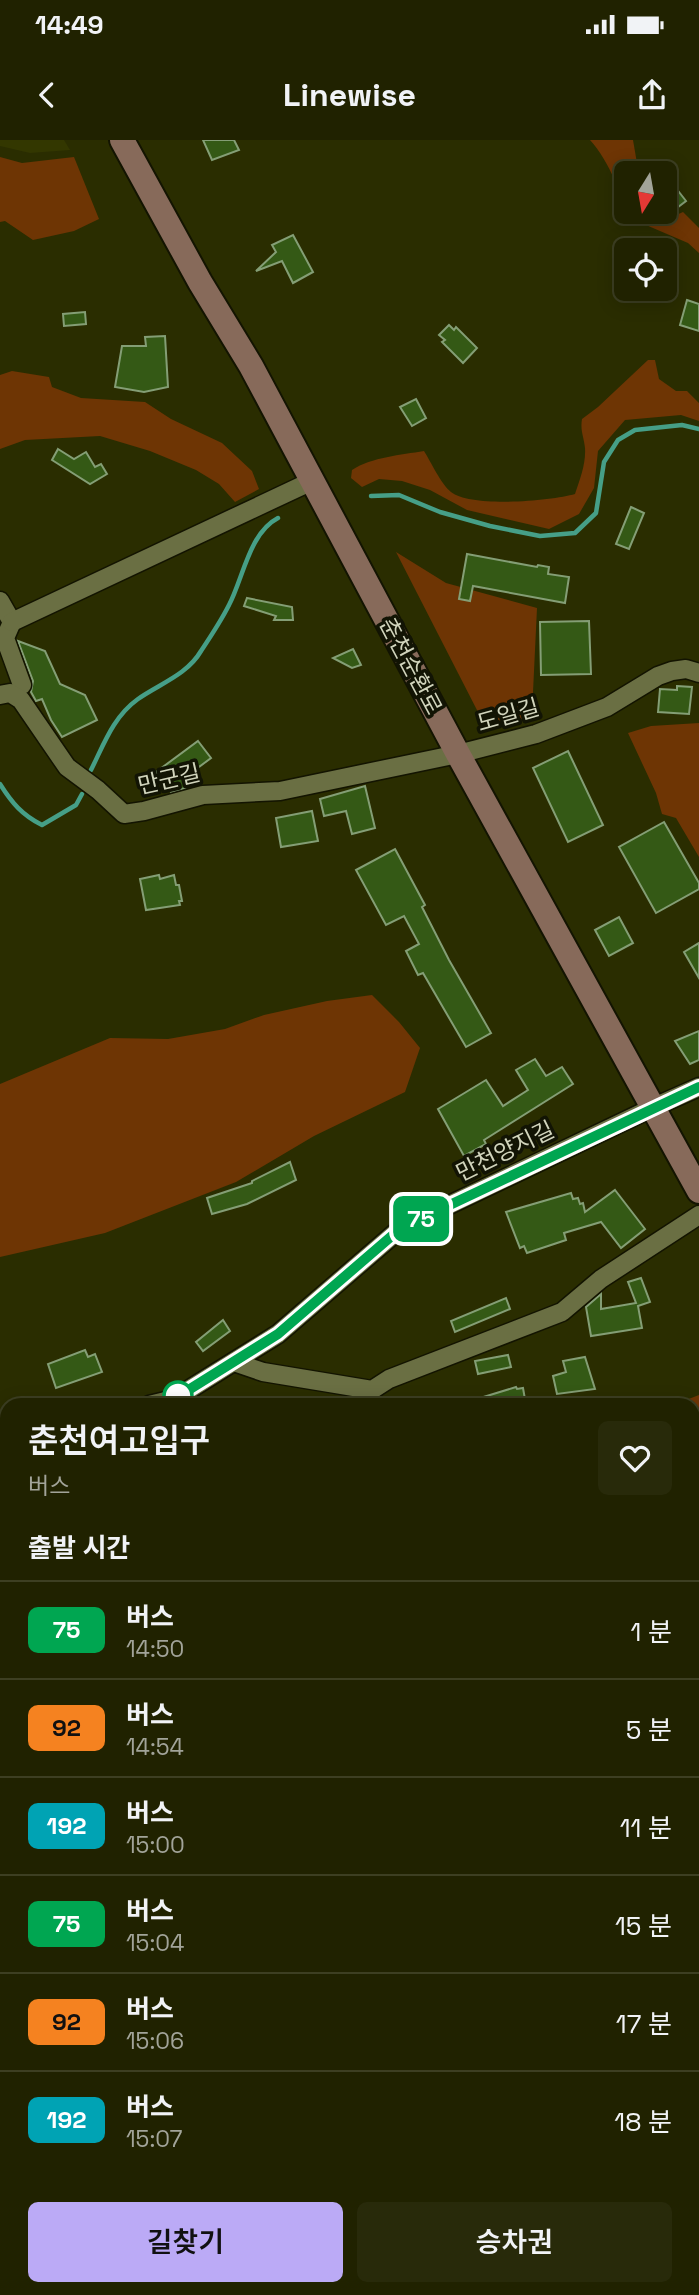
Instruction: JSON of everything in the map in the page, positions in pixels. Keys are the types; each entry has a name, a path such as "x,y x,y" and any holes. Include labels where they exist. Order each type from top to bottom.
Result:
{"street":[{"name":"춘천순환로","path":"122,140 200,282 251,366 458,754 699,1191"},
{"path":"22,685 5,638 12,622 82,592 312,481"},
{"path":"0,601 12,622"},
{"name":"도일길","path":"319,783 458,754 536,734 607,707 672,671 687,668 699,673"},
{"name":"만군길","path":"0,695 10,693 21,700 67,766 124,814 145,811 203,794 280,791 319,783"},
{"name":"만천양지길","path":"176,1398 278,1334 401,1228 699,1087"},
{"path":"233,1362 262,1372 372,1390 388,1379 562,1312 601,1279 699,1215"}],"shaded area":[{"path":"0,140 64,140 70,150 30,153 0,146"},
{"path":"590,140 633,140 637,161 614,161 614,181"},
{"path":"0,157 22,163 74,157 99,219 74,231 33,240 5,221 0,222"},
{"path":"683,212 699,228 699,253 688,243 646,225 677,224 677,215"},
{"path":"648,360 655,360 659,379 676,391 687,391 699,403 699,421 681,415 625,420 598,451 594,488 579,514 549,529 467,510 430,490 402,481 379,479 362,487 351,478 352,470 368,462 424,451 447,488 461,497 512,502 575,494 585,460 582,419"},
{"path":"12,371 49,377 52,387 81,398 145,402 171,419 222,443 252,471 259,489 235,502 219,484 196,470 150,451 100,436 25,440 0,449 0,375"},
{"path":"396,552 446,583 537,608 532,713 529,718 488,725 479,714"},
{"path":"699,723 699,857 676,818 662,814 656,793 628,733 651,726"},
{"path":"372,995 420,1048 405,1092 314,1136 236,1182 105,1233 0,1257 0,1084 110,1038 168,1039 225,1029 264,1015 327,1001"}],"building":[{"path":"203,140 234,140 239,150 212,160"},
{"path":"677,189 686,201 677,208"},
{"path":"293,235 313,272 293,283 282,261 256,271 276,252 272,245"},
{"path":"687,300 699,304 699,331 680,325"},
{"path":"85,312 86,324 64,326 63,314"},
{"path":"449,325 454,330 456,327 477,348 463,363 442,342 445,340 439,335"},
{"path":"165,336 168,387 144,392 115,387 122,346 146,346 145,337"},
{"path":"416,399 426,418 412,426 400,407"},
{"path":"58,449 74,459 86,452 95,467 101,464 107,474 90,484 52,460"},
{"path":"631,507 644,513 629,549 616,544"},
{"path":"467,554 549,567 548,574 569,577 565,603 473,586 470,601 459,599"},
{"path":"247,598 292,607 293,620 274,620 276,616 244,606"},
{"path":"589,621 591,674 541,675 540,622"},
{"path":"18,641 45,651 60,684 85,695 97,720 62,737 42,699 36,701 31,692 33,681"},
{"path":"353,649 361,665 352,668 333,658"},
{"path":"677,686 692,687 689,714 658,712 660,689 677,690"},
{"path":"198,741 211,758 191,773 188,777 192,782 185,788 171,792 156,772"},
{"path":"568,751 603,825 568,842 533,768"},
{"path":"365,786 375,828 352,834 346,811 324,816 320,799"},
{"path":"312,811 318,841 281,847 276,818"},
{"path":"664,822 699,883 699,889 656,913 619,847"},
{"path":"395,849 425,905 422,907 449,960 491,1033 466,1047 423,973 418,975 406,951 419,944 404,916 386,925 356,870"},
{"path":"159,875 160,879 174,875 182,901 179,901 180,905 146,910 140,879"},
{"path":"619,917 633,943 609,956 595,930"},
{"path":"699,943 699,978 684,952"},
{"path":"699,1031 699,1060 690,1064 675,1041"},
{"path":"535,1059 546,1076 562,1067 573,1084 484,1140 486,1144 464,1156 438,1109 486,1080 503,1106 528,1090 516,1070"},
{"path":"290,1162 296,1180 247,1204 212,1214 207,1198 252,1183"},
{"path":"615,1190 645,1229 621,1248 601,1222 564,1233 566,1240 527,1253 524,1246 520,1248 506,1212 571,1193 573,1199 578,1198 580,1204 583,1203 585,1212"},
{"path":"641,1278 650,1302 638,1306 642,1328 591,1336 586,1307 601,1294 601,1309 636,1303 628,1282"},
{"path":"506,1298 510,1309 455,1332 451,1321"},
{"path":"223,1320 230,1331 203,1351 196,1342"},
{"path":"85,1350 88,1357 95,1354 102,1372 56,1388 48,1364"},
{"path":"508,1355 511,1367 478,1374 475,1361"},
{"path":"585,1357 595,1389 557,1394 553,1376 566,1372 563,1361"},
{"path":"516,1387 523,1388 525,1398 480,1398"}],"waterway":[{"path":"371,496 399,495 440,512 540,536 575,533 596,513 604,462 618,440 635,430 682,425 699,429"},
{"path":"91,770 110,732 129,706 180,673 195,659 229,605 253,545 268,525 278,518"},
{"path":"0,784 18,808 42,825 76,805 82,794"}],"bus line":[{"name":"75","path":"176,1398 278,1334 401,1228 699,1087"}]}
